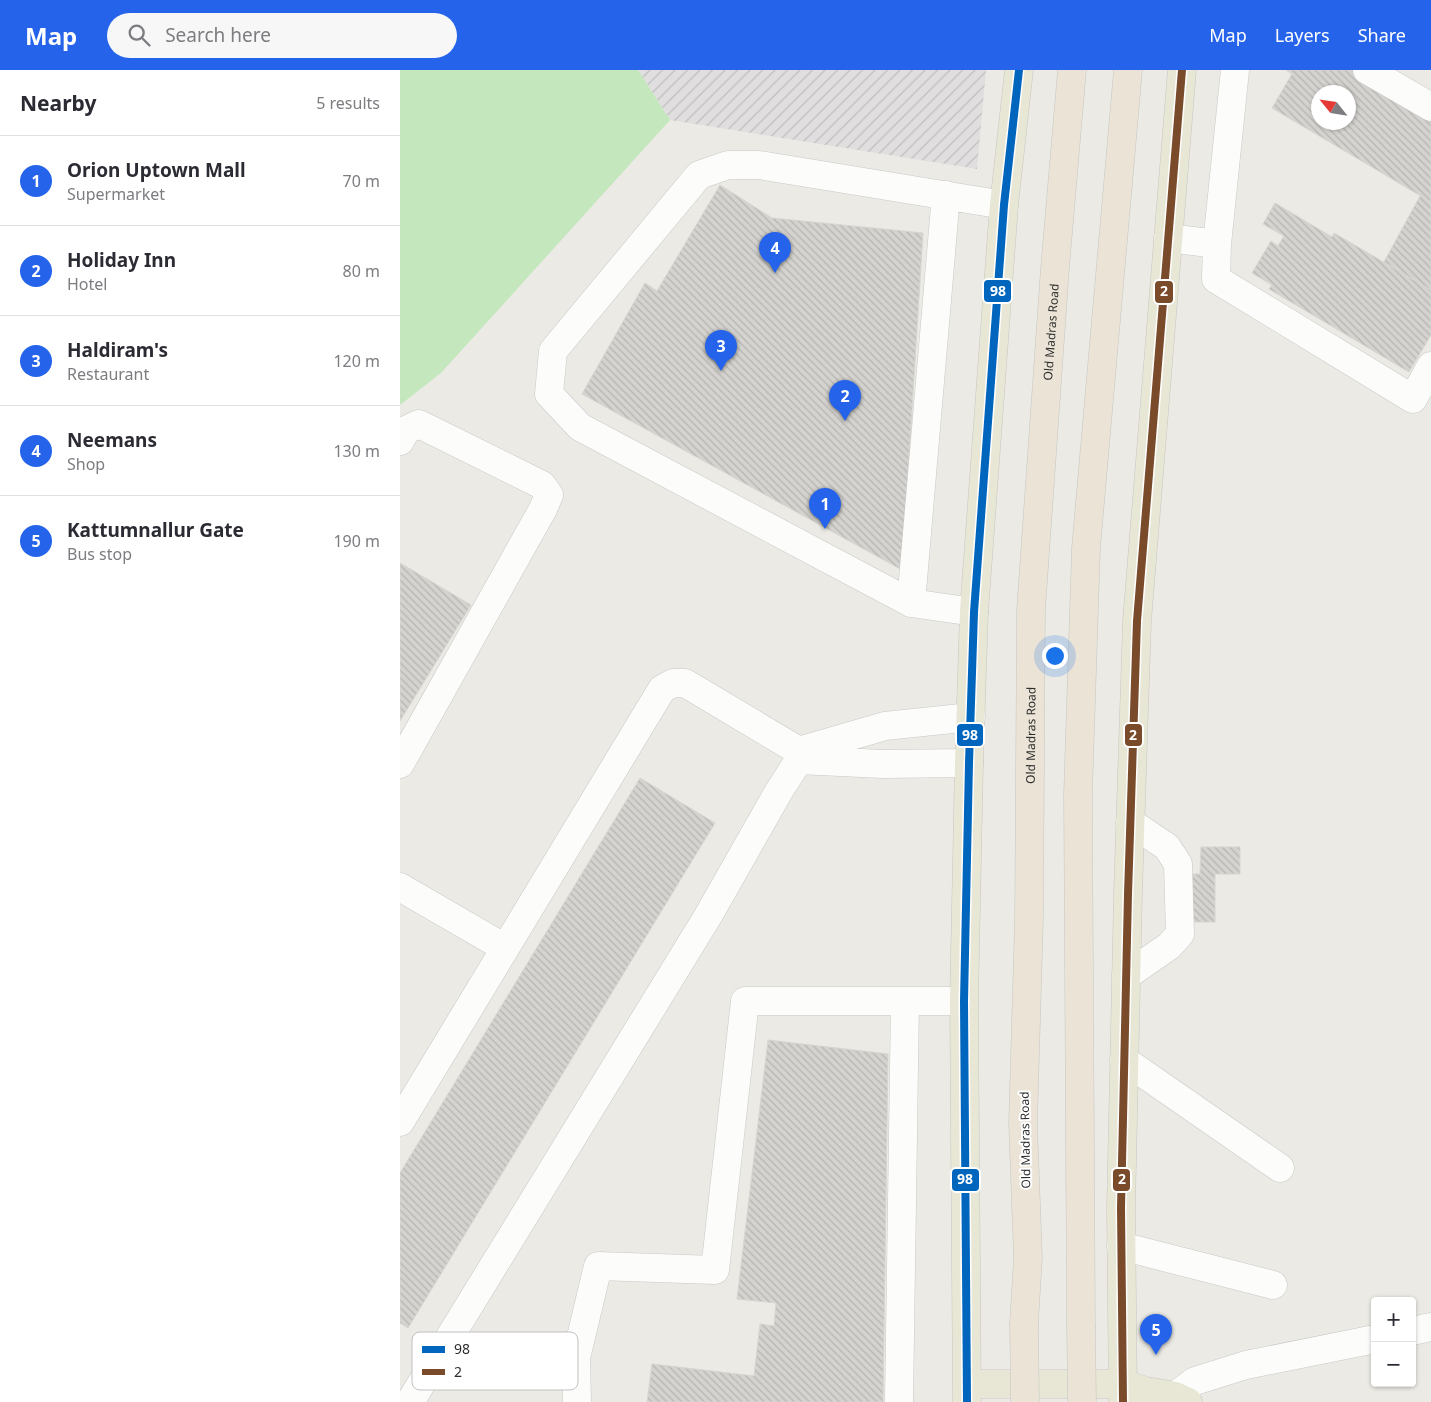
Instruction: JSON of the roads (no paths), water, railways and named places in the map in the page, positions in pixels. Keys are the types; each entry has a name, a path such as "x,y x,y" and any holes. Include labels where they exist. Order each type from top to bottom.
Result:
{"highway":[{"name":"Old Madras Road","path":"1025,1402 1024,1323 1028,1258 1023,1124 1029,919 1031,610 1072,70"},
{"path":"1082,1402 1078,794 1086,558 1108,278 1128,70"}],"main road":[{"path":"1019,70 1004,205 974,612 964,1001 967,1393 1146,1392 1179,1400"},
{"path":"1123,1393 1121,1208 1130,822 1137,621 1182,70"}],"street":[{"path":"1234,70 1217,244 1216,279 1413,399 1431,366"},
{"path":"1367,70 1431,107"},
{"path":"974,612 911,603 580,426 548,394 553,351 699,175 728,165 759,165 1004,205"},
{"path":"911,603 946,195"},
{"path":"1168,238 1217,244"},
{"path":"400,440 406,430 418,424 542,485 549,495 543,509 400,764"},
{"path":"400,1122 662,689 673,683 684,683 799,755 882,764 969,763"},
{"path":"446,1332 703,924 799,755 885,726 971,717"},
{"path":"1126,976 1169,946 1180,934 1178,864 1167,847 1130,822"},
{"path":"400,887 505,948"},
{"path":"578,1350 598,1266 715,1270 745,1001 964,1001"},
{"path":"899,1402 905,1001"},
{"path":"1124,1060 1280,1168"},
{"path":"1122,1246 1272,1285"},
{"path":"1416,1330 1431,1327"},
{"path":"1179,1400 1195,1381 1246,1365 1371,1340"}],"place":[{"name":"Neemans","path":"775,273"},
{"name":"Haldiram's","path":"721,371"},
{"name":"Holiday Inn","path":"845,421"},
{"name":"Orion Uptown Mall","path":"825,529"},
{"name":"Kattumnallur Gate","path":"1156,1355"}]}
